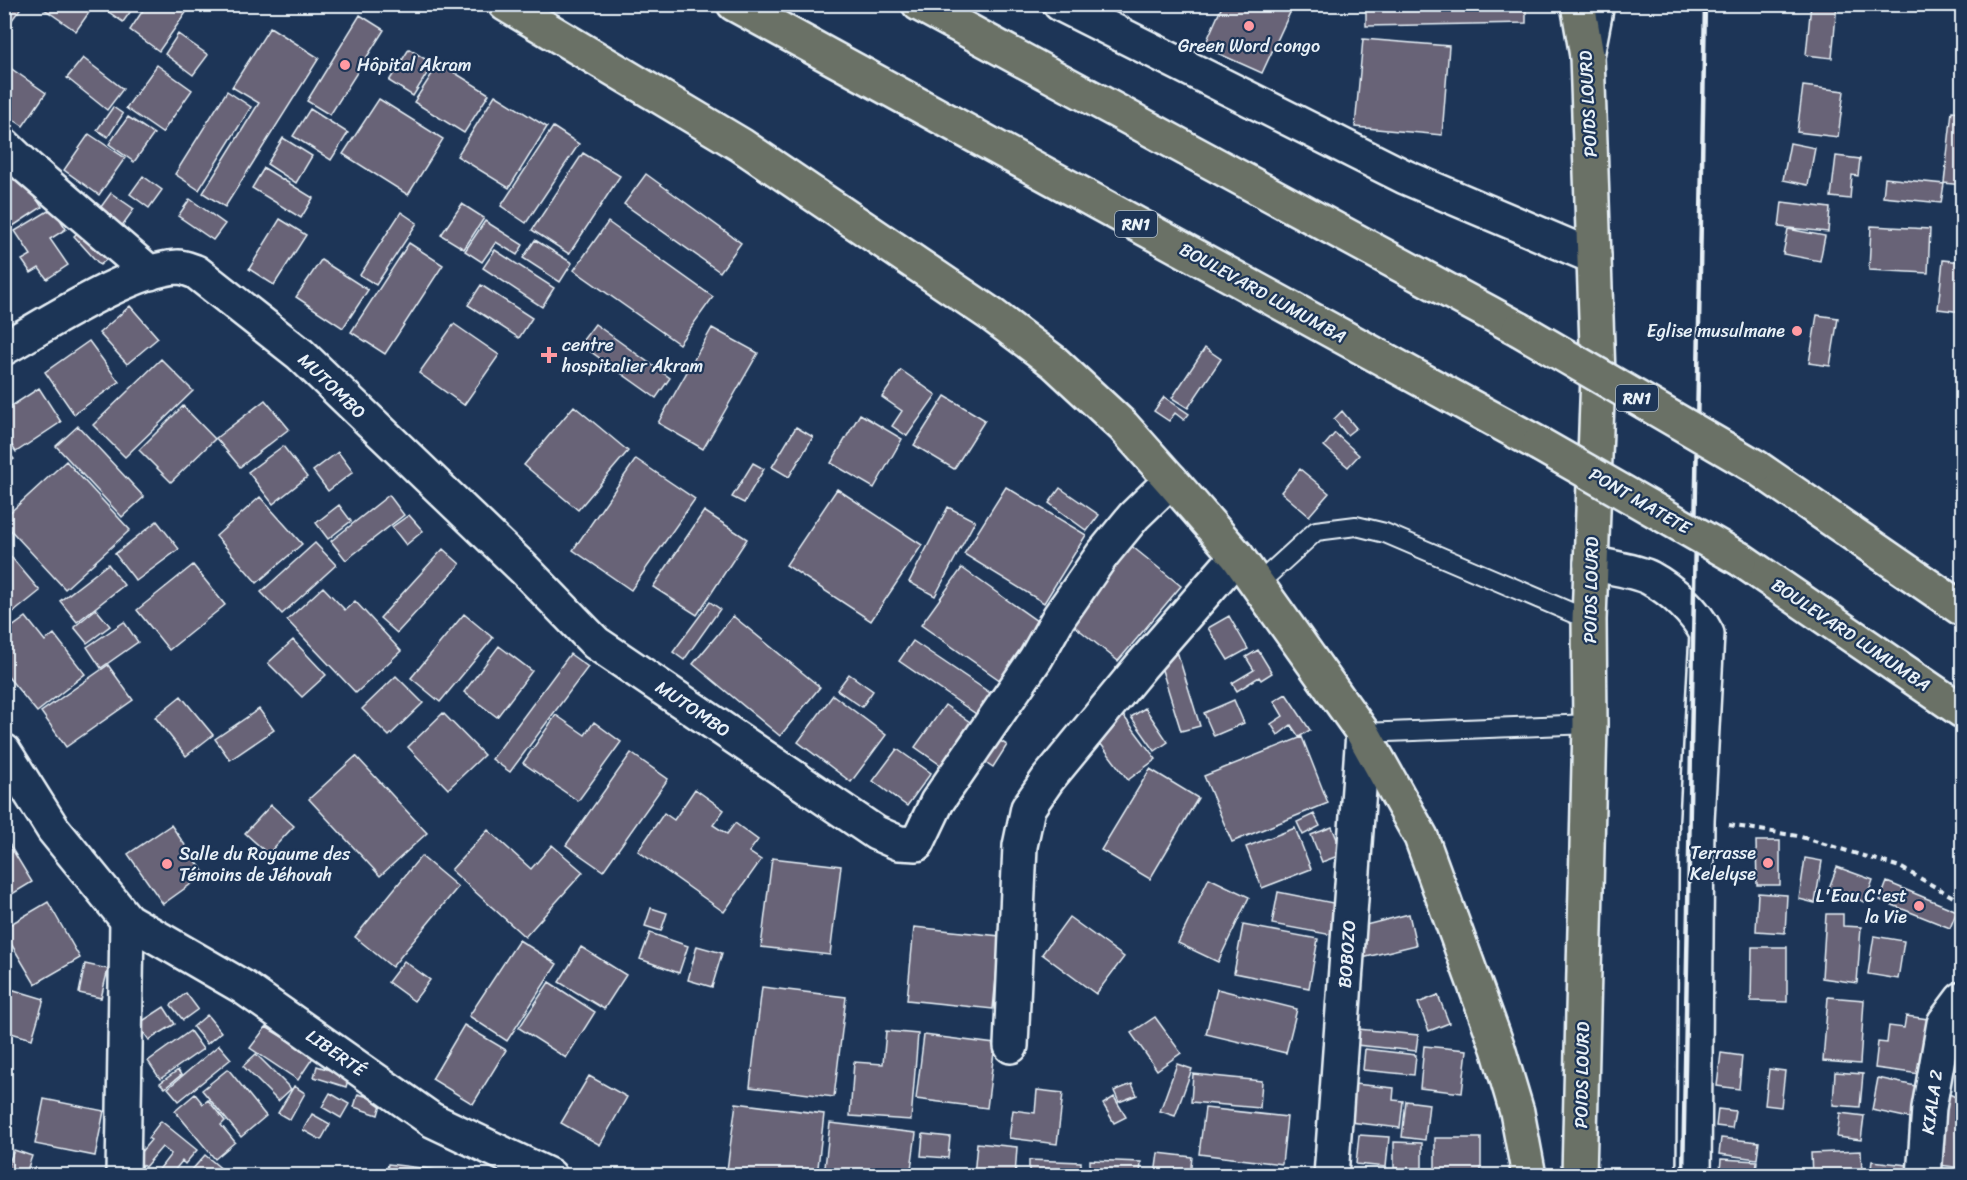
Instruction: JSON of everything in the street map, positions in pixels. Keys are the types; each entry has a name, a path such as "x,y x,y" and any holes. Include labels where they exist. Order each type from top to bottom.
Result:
{"main road":[{"path":"505,4 741,145 992,315 1054,362 1124,426 1237,556 1258,584 1363,733 1421,837 1498,1048 1517,1112 1529,1176"},
{"name":"BOULEVARD LUMUMBA","path":"734,4 1539,444"},
{"name":"RN1","path":"919,4 1519,329 1756,467 1962,609"},
{"name":"POIDS LOURD","path":"1578,4 1587,56 1598,375 1589,620 1590,724 1580,1176"},
{"name":"PONT MATETE","path":"1539,444 1740,559"},
{"name":"BOULEVARD LUMUMBA","path":"1740,559 1962,711"}],"street":[{"path":"1060,4 1405,177 1594,257"},
{"path":"1587,56 1597,4"},
{"path":"4,145 150,273"},
{"name":"MUTOMBO","path":"4,348 107,291 150,273 179,267 196,272 300,354 524,569 596,643 866,826 899,843 917,844 937,802 1036,658 1059,616 1134,516 1171,480"},
{"path":"1011,1046 1020,846 1028,807 1048,779 1141,666 1237,556"},
{"path":"1591,563 1649,578 1687,606 1707,634 1697,821 1694,1176"},
{"name":"BOBOZO","path":"1331,1176 1363,733"},
{"name":"LIBERTÉ","path":"4,751 53,829 126,920 243,987 432,1120 550,1176"},
{"path":"123,1176 126,920"},
{"name":"KIALA 2","path":"1924,1176 1929,1108 1944,1023 1962,999"}],"lane":[{"path":"1258,584 1316,531 1356,526 1385,533 1589,620"},
{"path":"1363,733 1590,724"}],"path":[{"path":"1697,821 1798,836 1900,867 1962,902"}],"building":[{"path":"4,4 14,4 20,9 4,31"},
{"path":"37,4 95,4 76,31"},
{"path":"105,4 136,4 123,22 103,8"},
{"path":"147,4 192,4 159,51 130,30"},
{"name":"Green Word congo","path":"1223,4 1294,4 1262,73 1204,47"},
{"path":"1366,4 1526,4 1526,23 1366,26"},
{"path":"1811,4 1837,4 1832,58 1806,55"},
{"name":"Hôpital Akram","path":"360,15 384,30 330,115 307,101"},
{"path":"270,27 319,58 225,207 203,193 259,103 232,87"},
{"path":"178,34 208,55 193,75 165,54"},
{"path":"1363,39 1449,46 1442,135 1355,127"},
{"path":"409,49 433,64 413,96 389,81"},
{"path":"83,58 123,89 107,110 67,78"},
{"path":"439,63 489,94 464,133 414,102"},
{"path":"6,65 46,93 23,126 4,113 4,68"},
{"path":"157,65 192,90 162,133 126,108"},
{"path":"1803,86 1844,91 1838,137 1797,132"},
{"path":"227,91 251,107 199,190 175,174"},
{"path":"495,95 547,127 509,188 457,156"},
{"path":"379,99 443,139 408,195 343,154"},
{"path":"113,107 123,114 108,137 97,130"},
{"path":"310,109 348,133 331,160 293,136"},
{"path":"1952,111 1962,112 1962,185 1944,183"},
{"path":"128,117 154,134 134,162 109,144"},
{"path":"553,127 579,144 526,223 501,206"},
{"path":"89,134 125,158 99,195 64,170"},
{"path":"283,138 312,156 296,183 267,164"},
{"path":"1790,143 1815,148 1808,185 1783,180"},
{"path":"583,153 620,176 569,254 532,230"},
{"path":"1836,156 1860,159 1858,176 1852,175 1850,199 1831,197"},
{"path":"264,168 313,198 301,218 252,188"},
{"path":"20,174 42,207 4,232 4,184"},
{"path":"646,174 741,243 720,272 624,204"},
{"path":"143,176 162,190 149,208 130,194"},
{"path":"1885,178 1944,184 1941,203 1883,197"},
{"path":"111,193 134,209 121,227 98,211"},
{"path":"190,199 225,224 213,240 178,216"},
{"path":"1782,202 1830,208 1828,232 1779,227"},
{"path":"462,204 484,218 464,249 441,235"},
{"path":"53,208 66,229 50,239 68,265 47,279 39,268 31,273 22,260 31,255 15,231"},
{"path":"401,212 417,223 376,285 360,275"},
{"path":"280,219 306,235 274,285 249,269"},
{"path":"485,221 523,245 517,255 496,242 482,262 465,251"},
{"path":"608,222 713,297 679,344 574,270"},
{"path":"86,225 112,255 100,265 74,236"},
{"path":"1871,226 1930,229 1928,273 1869,270"},
{"path":"1788,229 1825,236 1820,261 1783,254"},
{"path":"535,240 572,263 560,282 523,258"},
{"path":"409,243 443,265 385,354 351,332"},
{"path":"495,250 554,288 542,307 483,268"},
{"path":"321,260 368,290 343,328 296,297"},
{"path":"1943,260 1962,262 1962,312 1938,309"},
{"path":"481,285 532,318 519,338 468,305"},
{"path":"130,306 158,338 127,364 99,333"},
{"path":"1817,315 1838,318 1830,366 1809,363"},
{"path":"454,324 499,355 464,405 419,373"},
{"path":"595,324 670,378 656,398 580,344"},
{"path":"712,328 758,353 703,449 658,423"},
{"path":"89,341 119,382 74,414 45,372"},
{"path":"1205,348 1221,359 1188,408 1172,398"},
{"path":"161,359 193,391 125,457 93,425"},
{"path":"901,370 936,395 907,436 892,426 902,411 882,397"},
{"path":"39,388 61,422 16,452 4,434 4,411"},
{"path":"945,396 985,420 954,469 914,445"},
{"path":"1164,397 1189,414 1184,420 1175,413 1169,421 1154,411"},
{"path":"265,400 289,429 240,467 216,438"},
{"path":"183,406 215,439 171,482 139,450"},
{"path":"574,406 628,451 578,510 524,465"},
{"path":"1342,411 1356,428 1347,435 1334,419"},
{"path":"860,414 902,439 874,488 831,463"},
{"path":"78,426 144,497 122,517 56,446"},
{"path":"796,427 813,437 789,477 772,467"},
{"path":"1335,433 1359,455 1348,467 1324,446"},
{"path":"283,446 307,477 273,504 248,472"},
{"path":"4,447 14,459 4,466"},
{"path":"338,452 353,472 328,491 313,471"},
{"path":"636,459 695,499 631,590 573,550"},
{"path":"66,461 130,530 65,589 4,523 4,518"},
{"path":"753,463 764,469 744,503 732,497"},
{"path":"1300,469 1329,493 1309,516 1281,492"},
{"path":"1006,487 1086,535 1044,603 964,554"},
{"path":"1060,488 1099,515 1087,531 1049,503"},
{"path":"837,489 922,545 871,621 786,565"},
{"path":"389,495 404,515 346,560 331,541"},
{"path":"260,497 302,544 257,583 216,536"},
{"path":"339,505 351,521 328,539 316,523"},
{"path":"948,507 975,521 935,596 909,582"},
{"path":"704,511 747,539 697,615 653,587"},
{"path":"409,515 423,531 406,545 392,527"},
{"path":"157,521 179,549 136,581 115,554"},
{"path":"315,543 336,565 282,614 261,592"},
{"path":"1129,544 1181,586 1118,661 1067,620"},
{"path":"443,549 460,564 397,633 380,618"},
{"path":"7,552 40,591 4,620 4,554"},
{"path":"108,564 124,585 77,622 60,601"},
{"path":"193,565 225,605 169,650 137,610"},
{"path":"962,568 1044,626 1004,683 921,625"},
{"path":"323,587 345,610 355,601 401,651 356,693 287,620"},
{"path":"710,602 720,609 684,660 673,652"},
{"path":"96,609 110,626 87,643 74,627"},
{"path":"464,614 493,638 440,702 411,678"},
{"path":"733,616 820,687 780,736 693,664"},
{"path":"1229,616 1248,649 1228,660 1208,628"},
{"path":"26,617 45,641 54,634 85,674 37,712 4,672 4,633"},
{"path":"124,622 138,642 101,668 87,647"},
{"path":"293,640 326,675 302,697 268,663"},
{"path":"913,641 996,697 982,718 899,661"},
{"path":"499,646 532,671 497,717 464,692"},
{"path":"1176,648 1200,726 1181,731 1157,654"},
{"path":"1258,650 1272,673 1261,680 1259,677 1237,691 1232,683 1254,670 1246,657"},
{"path":"570,654 588,667 510,772 492,759"},
{"path":"108,665 133,700 66,747 41,712"},
{"path":"849,674 873,691 862,707 837,690"},
{"path":"396,676 423,703 389,736 362,709"},
{"path":"1286,694 1310,730 1299,737 1291,725 1278,735 1271,724 1283,716 1274,701"},
{"path":"833,695 886,735 851,782 798,742"},
{"path":"181,696 213,735 186,756 155,717"},
{"path":"1234,700 1244,723 1214,736 1204,713"},
{"path":"945,705 973,724 942,766 915,747"},
{"path":"1145,708 1168,742 1155,751 1131,717"},
{"path":"259,709 274,730 230,760 215,739"},
{"path":"443,713 484,755 448,789 408,747"},
{"path":"1122,714 1156,759 1128,780 1094,735"},
{"path":"556,715 585,735 594,722 621,742 578,801 523,763"},
{"path":"992,736 1007,745 993,767 978,757"},
{"path":"1302,737 1328,803 1232,842 1204,776"},
{"path":"897,749 931,773 907,806 873,781"},
{"path":"631,753 668,779 603,871 566,845"},
{"path":"356,756 427,833 380,876 309,799"},
{"path":"1150,769 1198,798 1150,879 1101,850"},
{"path":"695,789 724,810 713,825 727,834 735,823 758,840 749,852 761,860 724,912 638,851 664,813 674,820"},
{"path":"271,805 294,826 268,854 245,833"},
{"path":"1314,814 1320,826 1303,835 1297,822"},
{"name":"Salle du Royaume des Témoins de Jéhovah","path":"171,825 205,874 163,904 128,854"},
{"path":"1332,827 1343,854 1322,862 1311,835"},
{"path":"1295,828 1311,869 1262,888 1246,847"},
{"path":"488,830 531,869 552,845 583,872 525,937 451,870"},
{"path":"4,836 32,882 4,899"},
{"name":"Terrasse Kelelyse","path":"1756,841 1780,841 1780,885 1757,885"},
{"path":"421,856 458,887 392,967 355,937"},
{"path":"772,858 841,866 830,955 761,947"},
{"path":"1805,858 1822,861 1815,903 1799,899"},
{"path":"1837,867 1873,880 1865,902 1829,888"},
{"path":"1209,878 1249,897 1218,962 1178,943"},
{"name":"L'Eau C'est la Vie","path":"1887,882 1957,911 1950,928 1880,900"},
{"path":"1278,892 1338,904 1332,935 1272,924"},
{"path":"1758,893 1787,895 1785,933 1756,931"},
{"path":"48,902 80,958 35,984 4,932 4,928"},
{"path":"651,908 667,913 661,931 645,926"},
{"path":"1409,914 1416,945 1362,958 1354,928"},
{"path":"1826,914 1843,914 1843,926 1861,927 1857,983 1822,978"},
{"path":"1069,917 1124,957 1096,994 1042,954"},
{"path":"1243,925 1318,939 1309,988 1234,973"},
{"path":"914,927 1000,936 993,1009 907,1000"},
{"path":"650,933 688,946 679,973 640,959"},
{"path":"1874,936 1904,941 1898,979 1868,974"},
{"path":"519,940 557,964 507,1041 469,1016"},
{"path":"697,946 722,953 712,987 688,980"},
{"path":"581,947 626,975 604,1009 559,982"},
{"path":"1752,947 1787,947 1787,1002 1751,1001"},
{"path":"404,961 430,980 414,1001 388,982"},
{"path":"85,964 108,969 101,998 79,993"},
{"path":"549,982 595,1012 566,1058 519,1028"},
{"path":"4,987 44,999 32,1039 4,1031"},
{"path":"762,987 846,997 834,1097 750,1087"},
{"path":"1217,989 1297,1009 1286,1053 1206,1034"},
{"path":"186,993 198,1009 183,1020 171,1005"},
{"path":"1438,995 1449,1023 1429,1031 1418,1003"},
{"path":"1828,997 1864,1000 1860,1064 1823,1061"},
{"path":"164,1007 175,1024 149,1040 138,1024"},
{"path":"207,1015 221,1032 207,1044 193,1027"},
{"path":"1906,1016 1928,1019 1920,1074 1875,1068 1878,1042 1887,1043 1889,1026 1904,1028"},
{"path":"1155,1017 1181,1053 1157,1070 1131,1033"},
{"path":"464,1025 506,1050 473,1104 432,1079"},
{"path":"266,1027 314,1056 298,1080 250,1048"},
{"path":"1358,1029 1418,1035 1416,1051 1356,1045"},
{"path":"190,1031 203,1049 160,1079 148,1061"},
{"path":"886,1031 918,1034 911,1120 850,1116 854,1062 883,1064"},
{"path":"924,1035 995,1044 987,1108 916,1099"},
{"path":"219,1045 231,1059 179,1101 168,1088"},
{"path":"1424,1046 1467,1050 1462,1093 1420,1088"},
{"path":"1365,1049 1416,1055 1414,1075 1363,1070"},
{"path":"1721,1053 1742,1056 1739,1089 1717,1086"},
{"path":"256,1054 291,1089 278,1101 243,1066"},
{"path":"1177,1064 1192,1069 1175,1116 1160,1111"},
{"path":"317,1066 349,1076 346,1087 314,1077"},
{"path":"228,1069 266,1116 241,1137 202,1090"},
{"path":"1769,1069 1785,1071 1781,1107 1765,1105"},
{"path":"178,1070 181,1075 165,1088 160,1083"},
{"path":"1835,1072 1863,1074 1860,1107 1833,1105"},
{"path":"1193,1074 1262,1081 1260,1108 1191,1102"},
{"path":"589,1076 627,1097 600,1145 561,1123"},
{"path":"1878,1078 1925,1088 1919,1120 1872,1110"},
{"path":"1132,1084 1137,1095 1119,1102 1114,1091"},
{"path":"1354,1084 1394,1088 1393,1100 1403,1101 1400,1128 1350,1122"},
{"path":"294,1086 305,1093 290,1120 278,1113"},
{"path":"1037,1090 1063,1093 1057,1144 1009,1138 1013,1110 1035,1113"},
{"path":"1941,1090 1962,1100 1962,1168 1939,1165"},
{"path":"330,1093 349,1104 341,1118 322,1107"},
{"path":"195,1094 203,1104 208,1100 225,1121 221,1125 235,1142 215,1159 175,1111"},
{"path":"358,1094 382,1101 378,1115 354,1107"},
{"path":"1114,1097 1126,1117 1114,1123 1103,1104"},
{"path":"44,1099 104,1111 95,1156 35,1144"},
{"path":"1406,1101 1429,1104 1425,1140 1402,1137"},
{"path":"736,1103 824,1114 817,1176 773,1176 727,1170"},
{"path":"1205,1108 1287,1117 1282,1164 1199,1154"},
{"path":"1718,1109 1735,1111 1732,1128 1716,1126"},
{"path":"1840,1113 1864,1116 1861,1140 1837,1137"},
{"path":"312,1114 330,1124 321,1140 303,1130"},
{"path":"161,1121 197,1150 185,1164 182,1161 170,1176 154,1176 171,1154 162,1147 145,1167 135,1159 151,1140 148,1138"},
{"path":"830,1123 916,1133 910,1176 824,1176"},
{"path":"923,1134 950,1137 948,1158 921,1156"},
{"path":"1359,1135 1389,1137 1386,1167 1356,1164"},
{"path":"1435,1138 1481,1138 1481,1173 1435,1173"},
{"path":"1721,1138 1759,1142 1757,1159 1719,1154"},
{"path":"1394,1142 1422,1143 1422,1168 1394,1168"},
{"path":"977,1143 1017,1147 1015,1176 974,1176"},
{"path":"14,1150 32,1156 25,1176 4,1176"},
{"path":"1861,1151 1862,1173 1812,1176 1811,1153"},
{"path":"1158,1153 1192,1157 1190,1176 1155,1175"},
{"path":"205,1155 230,1176 196,1176 191,1171"},
{"path":"1721,1159 1757,1161 1756,1175 1720,1172"},
{"path":"1029,1160 1081,1162 1081,1176 1029,1176"},
{"path":"1090,1160 1141,1162 1140,1176 1090,1176"},
{"path":"1872,1161 1907,1165 1906,1176 1870,1176"},
{"path":"388,1164 453,1172 452,1176 386,1176"}],"railway":[{"path":"1683,1176 1705,4"}],"place":[{"name":"Green Word congo","path":"1249,26"},
{"name":"Hôpital Akram","path":"345,65"},
{"name":"Eglise musulmane","path":"1797,331"},
{"name":"centre hospitalier Akram","path":"549,355"},
{"name":"Terrasse Kelelyse","path":"1768,863"},
{"name":"Salle du Royaume des Témoins de Jéhovah","path":"167,864"},
{"name":"L'Eau C'est la Vie","path":"1919,906"}]}
